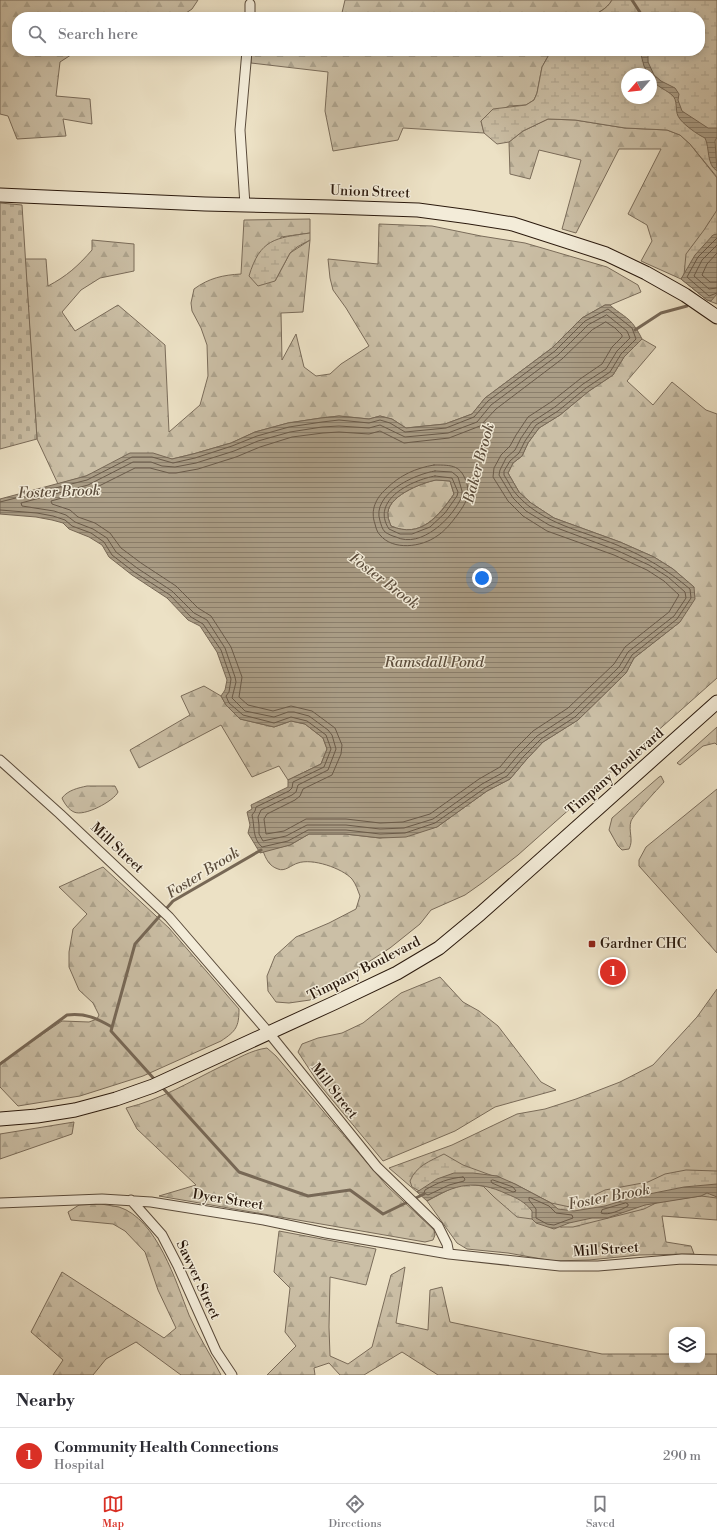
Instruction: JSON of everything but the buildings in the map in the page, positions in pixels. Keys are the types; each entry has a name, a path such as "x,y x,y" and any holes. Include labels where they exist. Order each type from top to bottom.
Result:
{"main road":[{"name":"Union Street","path":"0,195 245,205 418,210 513,224 606,254 646,273 685,295 717,317"},
{"name":"Timpany Boulevard","path":"0,1119 38,1116 75,1110 116,1099 158,1083 269,1033 397,972 439,948 480,914 717,702"}],"street":[{"path":"250,4 250,12"},
{"path":"245,205 240,130 247,56"},
{"name":"Mill Street","path":"0,760 60,814 169,917 269,1033 377,1167 438,1226 447,1244 449,1254 560,1266 598,1266 682,1259 717,1260"},
{"name":"Dyer Street","path":"0,1203 102,1198 151,1202 264,1220 326,1233 449,1254"},
{"name":"Sawyer Street","path":"132,1200 162,1235 178,1266 210,1339 224,1365 232,1375"}],"green space":[{"path":"0,0 198,0 192,9 188,12 12,12 12,56 69,56 60,62 56,96 90,99 92,124 63,119 66,136 17,139 8,116 0,114"},
{"path":"345,0 612,0 599,12 342,12"},
{"path":"612,0 717,0 717,177 690,144 680,135 667,130 625,128 575,120 548,119 523,131 509,142 497,144 484,133 481,121 493,109 526,105 534,100 537,93 542,67 548,56 705,56 705,12 598,12 608,6"},
{"path":"251,56 548,56 542,67 537,93 534,100 526,105 509,106 481,121 484,133 403,128 398,140 333,151 325,111 328,72 251,63"},
{"path":"548,119 575,120 625,128 667,130 680,135 690,144 717,178 717,232 681,279 641,261 652,241 647,225 628,214 661,149 619,149 576,233 562,229 581,160 539,150 530,179 510,174 509,142 523,131"},
{"path":"0,203 22,205 37,439 0,449"},
{"path":"717,210 717,304 707,300 681,279 684,275 686,254"},
{"path":"310,219 310,233 281,237 275,281 290,253 310,240 303,312 281,313 282,360 296,334 304,367 316,376 330,374 341,364 369,346 346,308 333,290 328,259 378,264 379,224 432,226 525,243 607,267 638,285 641,292 610,305 605,305 582,318 552,348 485,398 472,414 445,424 406,428 392,419 380,416 369,419 339,416 288,423 255,432 231,443 193,454 172,459 164,457 108,466 86,476 58,484 37,439 25,259 46,259 48,286 67,274 82,261 92,250 92,240 134,244 134,271 100,278 81,290 62,312 75,331 118,305 165,345 169,432 200,405 208,376 207,345 201,328 192,311 191,303 194,289 205,282 216,278 241,274 244,220"},
{"path":"310,233 310,240 297,247 290,253 275,281 258,286 249,276 258,254 270,242"},
{"path":"642,339 656,347 627,381 653,405 672,382 706,410 717,414 717,678 518,855 482,883 465,895 431,910 420,924 390,948 310,1000 289,1003 276,1002 268,991 267,976 275,956 296,937 329,923 356,909 360,896 352,879 341,871 326,865 311,862 295,864 281,870 270,864 263,851 290,845 309,834 345,834 380,838 437,827 487,791 510,779 543,742 578,720 626,673 634,658 680,622 694,587 673,569 654,557 620,542 554,518 531,503 519,492 508,473 513,463 522,456 528,443 539,428 560,415 589,391 613,375 624,357"},
{"path":"436,480 450,481 454,494 442,510 428,523 411,530 391,526 388,516 392,503 405,492 422,484"},
{"path":"204,686 221,696 226,705 240,719 274,727 291,721 305,724 323,738 327,749 321,764 288,780 279,766 252,777 221,725 139,768 130,750 190,715 181,696"},
{"path":"717,727 717,745 715,743 703,746 680,765 677,763"},
{"path":"661,776 664,782 631,821 631,842 629,849 622,850 609,830 612,818"},
{"path":"87,786 115,786 118,792 105,804 91,810 79,813 72,811 62,798 70,791"},
{"path":"717,789 717,953 639,866 639,860 646,847"},
{"path":"103,867 169,928 239,1009 236,1028 221,1041 143,1076 80,1096 18,1106 0,1087 0,1063 62,1021 89,1022 97,1019 99,1015 93,1003 79,990 69,967 69,952 73,929 87,914 59,887"},
{"path":"440,977 463,1002 479,1011 498,1026 541,1082 556,1090 495,1107 455,1131 383,1161 319,1084 298,1052 302,1044 318,1038 342,1033 363,1023 401,993"},
{"path":"717,989 717,1183 558,1209 497,1176 423,1187 417,1192 389,1168 452,1145 517,1114 545,1109 620,1082 653,1065 697,1017"},
{"path":"267,1048 276,1056 387,1186 434,1230 435,1235 433,1240 425,1242 159,1196 196,1185 137,1129 126,1108 139,1105 175,1090 244,1055"},
{"path":"74,1122 72,1134 0,1159 0,1134"},
{"path":"444,1154 463,1165 515,1184 551,1203 570,1207 605,1190 648,1182 665,1174 686,1170 717,1171 717,1198 701,1196 658,1202 644,1209 573,1227 561,1227 532,1219 517,1217 483,1186 469,1180 425,1194 412,1187 410,1181 416,1171 424,1164"},
{"path":"466,1184 491,1187 561,1227 592,1218 607,1218 658,1202 707,1193 717,1197 717,1220 662,1216 666,1242 691,1246 694,1254 639,1255 589,1260 553,1261 508,1253 467,1249 457,1243 427,1201 450,1189"},
{"path":"101,1204 119,1207 132,1214 144,1224 154,1238 171,1269 189,1315 200,1338 221,1375 181,1375 136,1342 106,1359 93,1375 53,1375 63,1360 31,1332 62,1272 164,1338 176,1328 158,1290 145,1252 125,1231 113,1224 71,1220 68,1212 79,1205"},
{"path":"279,1231 376,1249 366,1285 330,1277 330,1356 348,1364 372,1347 391,1275 405,1267 396,1323 428,1330 430,1290 442,1287 450,1322 602,1354 669,1354 669,1363 705,1363 705,1354 717,1354 717,1375 438,1375 402,1352 364,1375 340,1375 329,1363 314,1368 315,1375 267,1375 296,1346 285,1332 290,1288 274,1272"}],"water":[{"path":"641,56 648,56 648,62 651,68 645,68"},
{"path":"657,78 675,88 679,94 678,100 682,111 708,128 717,128 717,137 715,141 717,171 711,164 705,138 682,122 677,114 674,97 658,86"},
{"path":"717,234 717,294 711,301 707,300 681,279 695,255 713,235"},
{"name":"Ramsdall Pond","path":"605,305 610,305 630,320 642,339 624,357 613,375 589,391 560,415 539,428 528,443 522,456 513,463 508,473 519,492 531,503 554,518 620,542 654,557 673,569 694,587 695,599 680,622 634,658 626,673 578,720 543,742 510,779 487,791 437,827 406,837 380,838 345,834 309,834 290,845 260,853 248,833 250,825 247,812 252,809 251,805 288,787 288,780 321,764 327,749 323,738 305,724 291,721 274,727 240,719 226,705 221,696 225,690 227,680 217,652 200,626 188,620 167,598 132,575 109,557 102,545 89,537 69,529 63,523 36,517 0,514 0,499 86,476 130,453 153,453 172,459 231,443 255,432 288,423 339,416 369,419 380,416 392,419 406,428 445,424 472,414 485,398 552,348 582,318","holes":["436,480 450,481 454,494 442,510 428,523 411,530 391,526 388,517 389,509 398,497 422,484"]},
{"path":"454,1173 473,1173 497,1176 551,1203 558,1209 574,1211 605,1206 634,1197 684,1187 717,1184 717,1197 707,1193 701,1196 645,1205 607,1218 592,1218 569,1223 554,1229 536,1223 532,1219 532,1211 521,1201 496,1189 485,1186 475,1185 457,1187 437,1195 427,1201 417,1192 437,1179"}],"waterway":[{"path":"632,0 640,12"},
{"name":"Baker Brook","path":"635,330 661,313 687,306"},
{"name":"Foster Brook","path":"156,1081 111,1031 135,944 173,901 261,850"},
{"path":"0,1064 67,1015 91,1017 112,1027"},
{"name":"Foster Brook","path":"161,1086 239,1172 308,1196 350,1190 383,1214 424,1194"}],"place":[{"name":"Gardner CHC","path":"592,944"},
{"name":"Community Health Connections","path":"613,972"}]}
